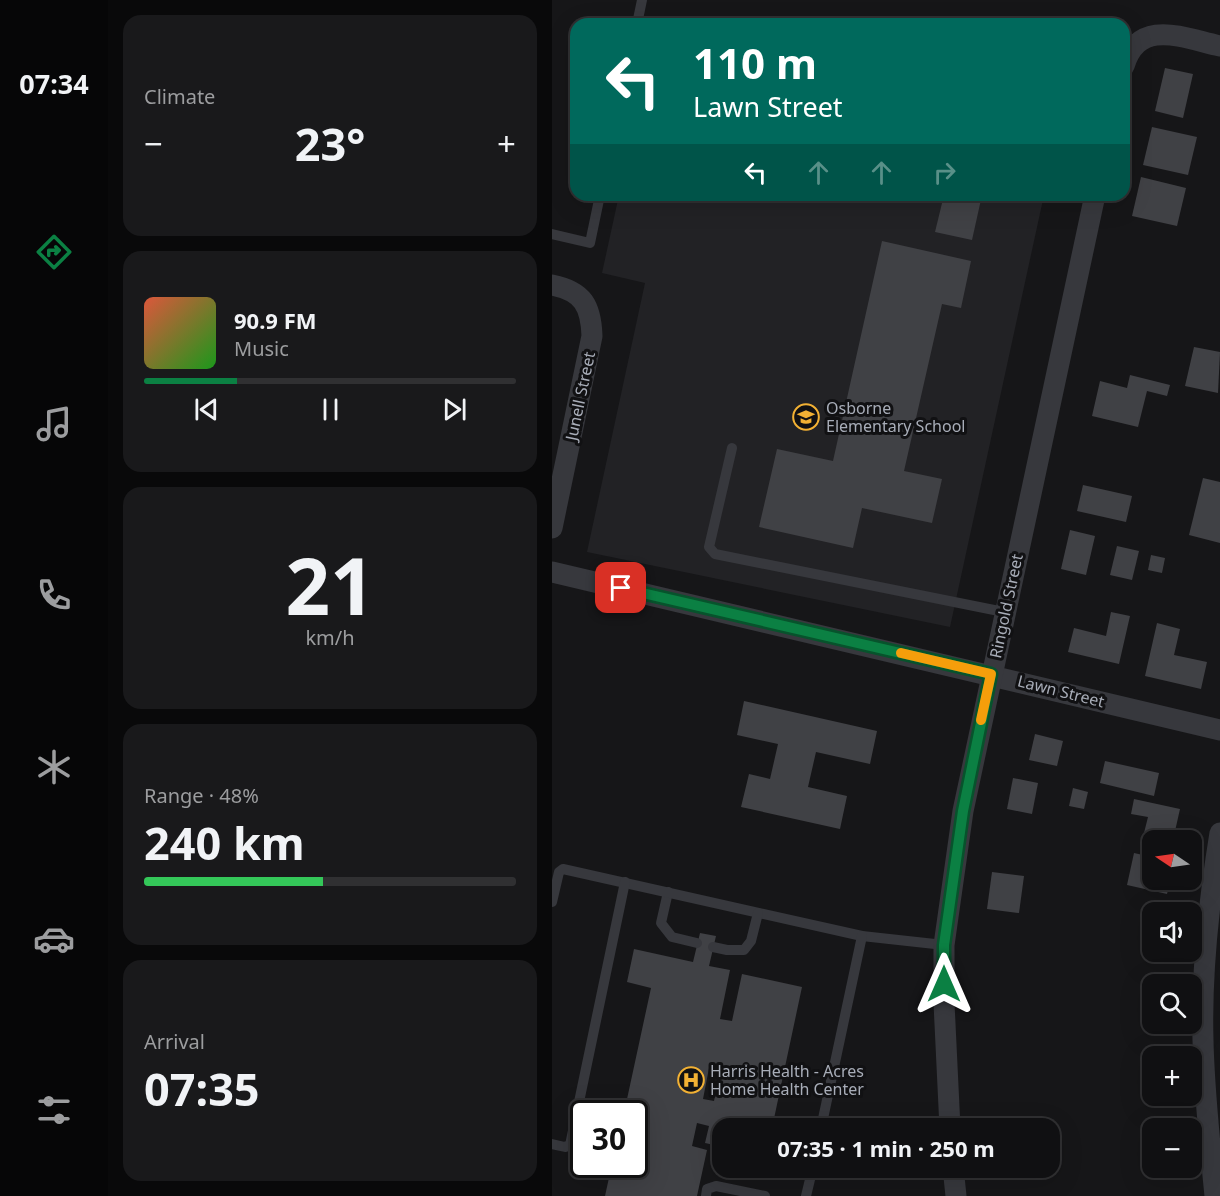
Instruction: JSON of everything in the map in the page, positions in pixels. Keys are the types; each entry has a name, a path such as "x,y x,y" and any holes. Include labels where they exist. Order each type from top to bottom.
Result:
{"street":[{"path":"1130,51 1137,42 1149,36 1167,34 1220,46"},
{"name":"Ringold Street","path":"949,1118 944,1014 944,945 963,811 1094,201"},
{"name":"Junell Street","path":"552,285 572,291 583,300 591,316 592,336 552,528"},
{"name":"Lawn Street","path":"552,572 1220,729"},
{"path":"1215,1196 1206,1114 1203,1039 1204,974 1211,888 1220,833"},
{"path":"954,1178 956,1196"}],"lane":[{"path":"638,18 642,0"},
{"path":"552,234 590,243 599,201"},
{"path":"732,448 709,547 716,554 1005,612"},
{"path":"552,902 559,872 563,869 862,936 944,945"},
{"path":"552,1144 565,1147 570,1145 625,882"},
{"path":"668,892 662,923 672,937 697,943"},
{"path":"713,947 744,950 751,941 758,913"},
{"path":"823,1118 862,936"},
{"path":"806,1196 810,1178"},
{"path":"706,1196 707,1189 716,1186 765,1196"}],"shaded area":[{"name":"Osborne Elementary School","path":"618,201 1043,201 950,627 587,552 645,283 602,273"}],"building":[{"path":"1165,68 1193,74 1183,118 1155,111"},
{"path":"1152,127 1197,137 1188,175 1143,165"},
{"path":"1141,177 1186,188 1177,226 1132,216"},
{"path":"943,201 981,201 972,240 935,232"},
{"path":"882,241 971,261 961,308 942,304 904,471 942,479 932,523 862,508 853,548 759,527 777,449 833,461"},
{"path":"1194,347 1220,352 1218,393 1185,386"},
{"path":"1130,375 1170,385 1167,396 1147,391 1138,427 1092,416 1100,381 1127,388"},
{"path":"1203,478 1220,482 1220,543 1189,535"},
{"path":"1083,485 1132,496 1126,522 1077,511"},
{"path":"1070,530 1095,536 1086,575 1061,569"},
{"path":"1117,546 1139,551 1132,580 1110,575"},
{"path":"1151,555 1165,558 1162,573 1148,570"},
{"path":"1111,612 1130,616 1119,664 1068,652 1074,628 1106,636"},
{"path":"1157,623 1180,629 1174,655 1207,662 1201,689 1145,676"},
{"path":"744,701 877,731 870,764 816,752 808,787 847,796 840,829 741,807 749,774 770,779 778,744 737,735"},
{"path":"1035,734 1063,741 1057,766 1029,760"},
{"path":"1105,761 1159,773 1154,796 1100,783"},
{"path":"1013,778 1038,783 1032,814 1007,809"},
{"path":"1073,788 1088,792 1084,809 1069,806"},
{"path":"1134,799 1180,809 1175,830 1145,830 1148,817 1131,814"},
{"path":"1134,853 1142,855 1142,888 1127,885"},
{"path":"992,872 1024,876 1019,913 987,909"},
{"path":"1149,890 1168,890 1167,894"},
{"path":"700,933 716,936 709,966 730,970 720,1019 732,1021 742,974 802,987 774,1118 712,1118 712,1145 705,1143 709,1126 697,1123 692,1146 707,1150 697,1196 605,1196 609,1178 648,1178 648,1100 627,1100 651,988 627,982 634,949 693,962","holes":["710,1063 722,1065 714,1101 703,1099"]}],"slow traffic":[{"path":"901,653 991,674 981,720"}],"place":[{"name":"Osborne Elementary School","path":"806,417"},
{"name":"Harris Health - Acres Home Health Center","path":"691,1080"}],"route":[{"path":"621,588 991,674 963,811 944,945 944,984"}]}
